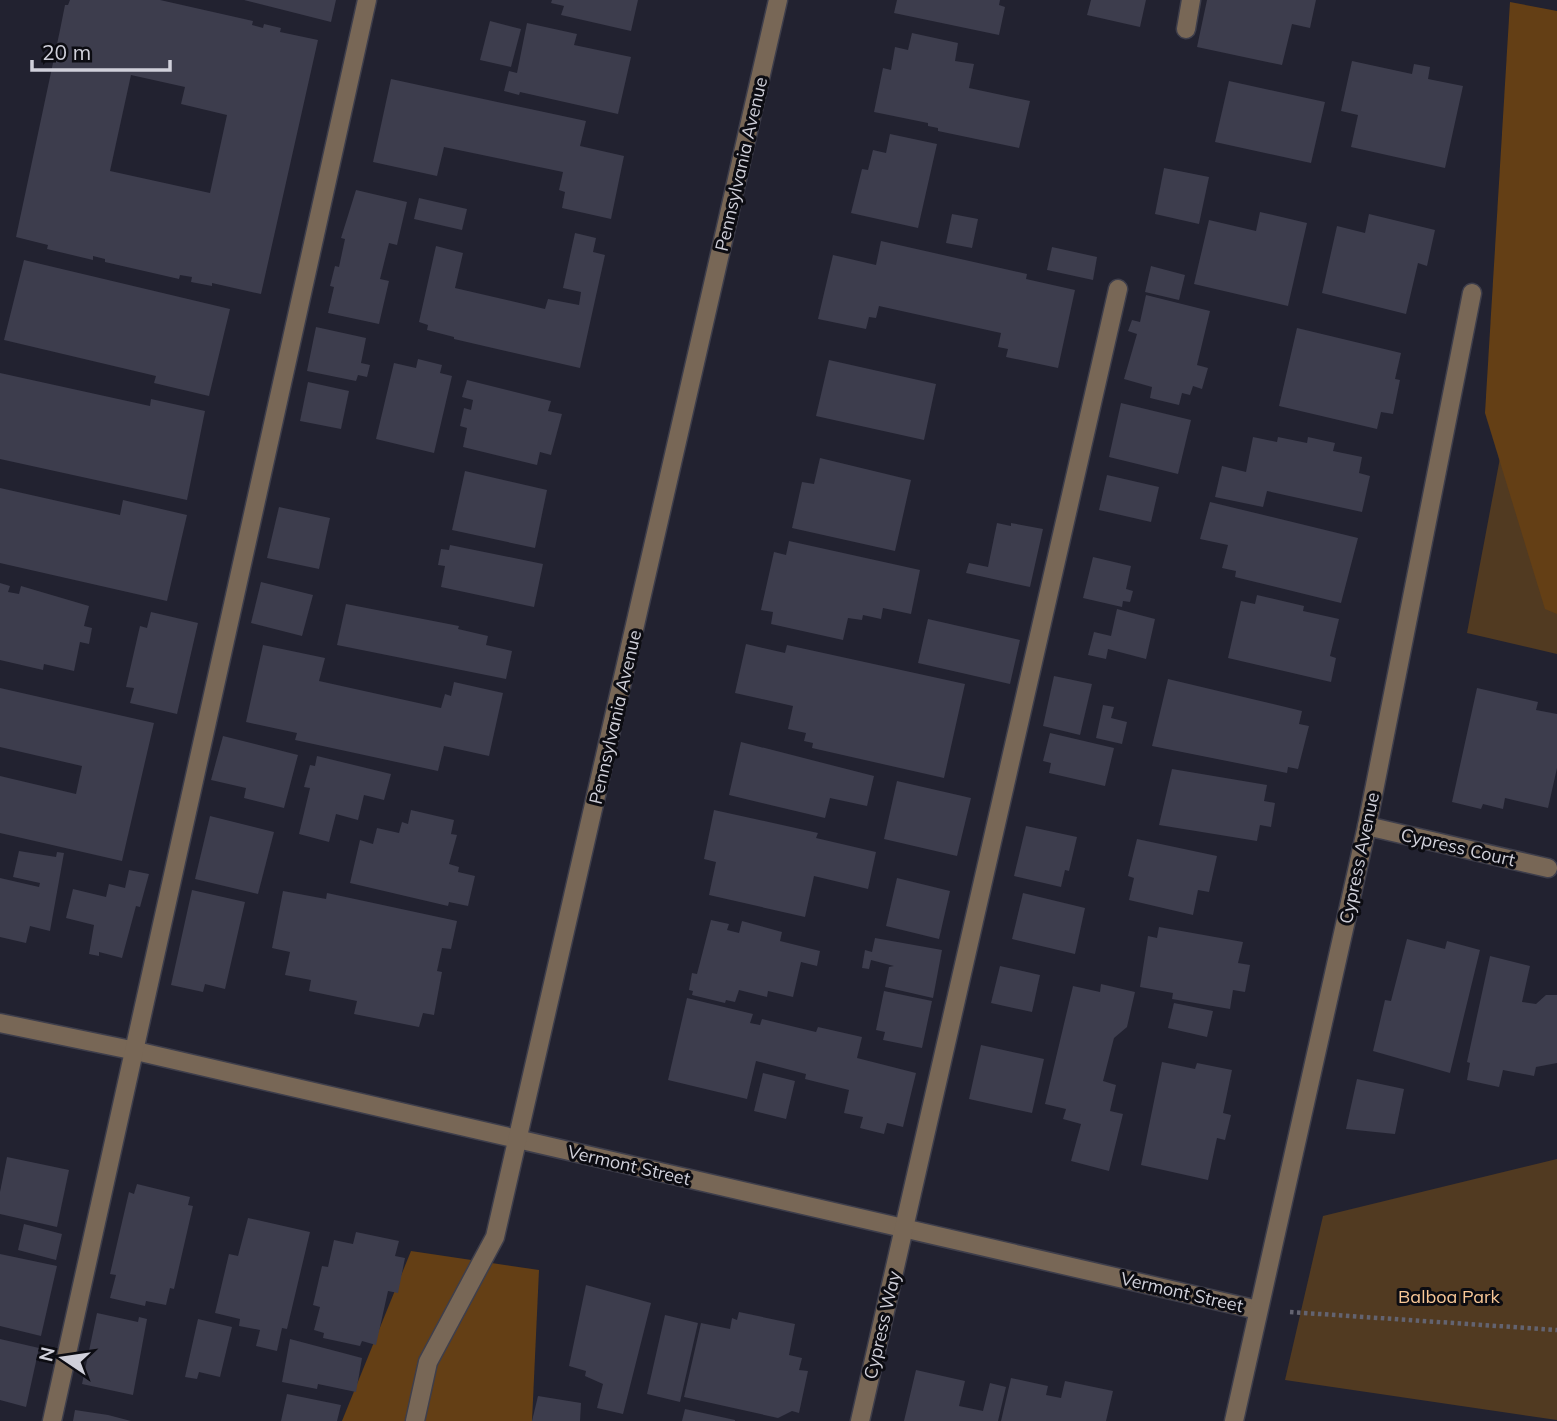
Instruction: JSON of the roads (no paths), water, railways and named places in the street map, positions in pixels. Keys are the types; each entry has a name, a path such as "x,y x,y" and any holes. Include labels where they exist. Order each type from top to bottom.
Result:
{"street":[{"path":"52,1421 367,0"},
{"name":"Pennsylvania Avenue","path":"415,1421 428,1362 495,1237 778,0"},
{"path":"1186,29 1191,0"},
{"name":"Cypress Way","path":"860,1421 1118,289"},
{"name":"Cypress Avenue","path":"1234,1421 1367,826 1472,293"},
{"name":"Cypress Court","path":"1367,826 1548,867"},
{"name":"Vermont Street","path":"0,1023 136,1051 1258,1310"}],"park label":[{"name":"Balboa Park","path":"1449,1296"}]}
